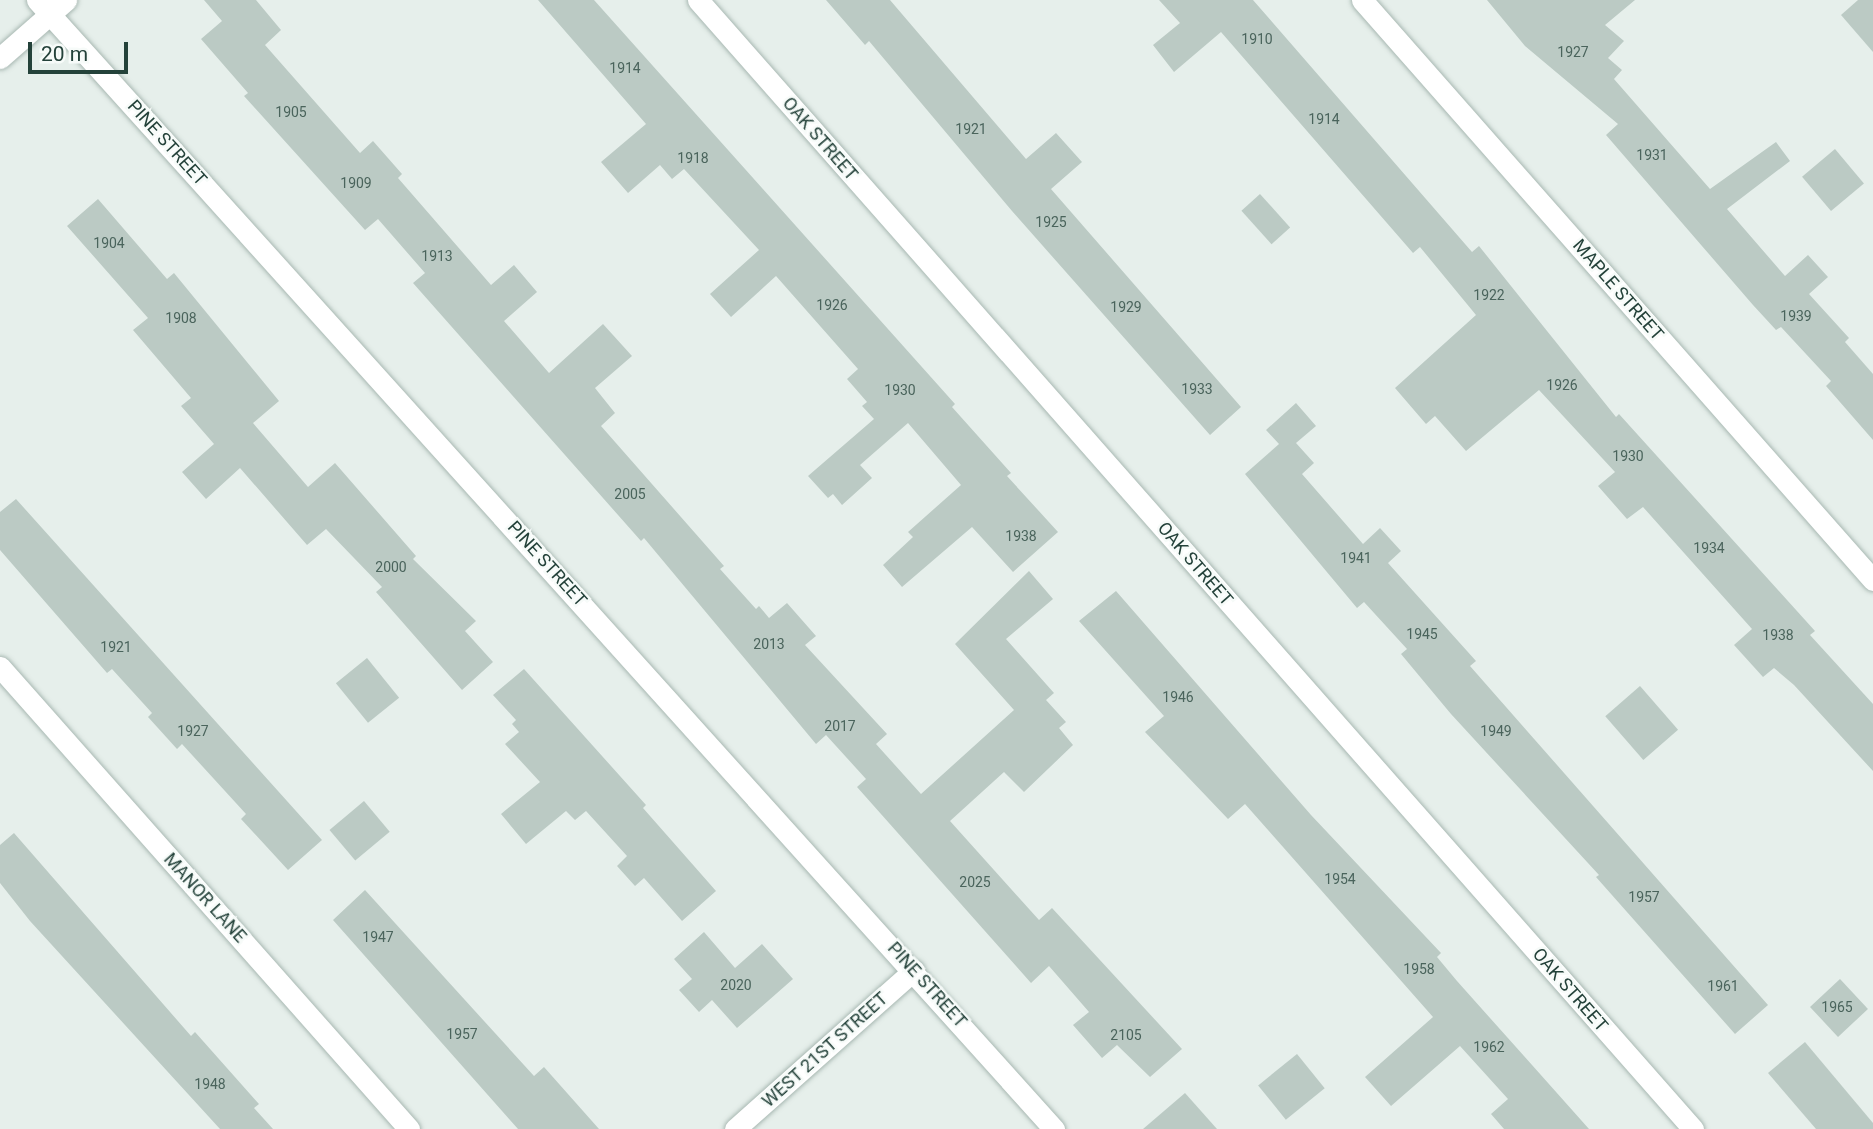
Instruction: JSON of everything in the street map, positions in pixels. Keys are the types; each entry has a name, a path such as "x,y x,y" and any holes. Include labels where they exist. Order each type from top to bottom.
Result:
{"street":[{"name":"OAK STREET","path":"698,0 1693,1129"},
{"name":"MAPLE STREET","path":"1362,0 1873,580"},
{"path":"0,58 51,5"},
{"name":"PINE STREET","path":"51,5 1054,1129"},
{"name":"MANOR LANE","path":"0,667 409,1129"},
{"name":"WEST 21ST STREET","path":"735,1129 914,970"}],"building":[{"path":"204,0 256,0 281,30 265,45 360,153 373,141 402,174 398,178 491,285 514,265 537,292 504,321 549,373 603,324 632,356 595,388 615,413 601,426 724,566 720,569 756,609 759,606 769,618 787,603 816,636 805,645 887,734 876,744 921,794 1014,710 955,644 1029,571 1053,599 1006,639 1054,693 1046,700 1066,722 1059,728 1073,745 1024,792 1004,772 950,821 1039,920 1052,908 1182,1049 1150,1077 1117,1045 1102,1058 1073,1025 1089,1012 1049,966 1031,983 857,787 866,779 826,735 816,744 644,538 641,541 413,283 425,273 378,219 365,230 244,96 248,93 201,39 222,21"},
{"path":"538,0 594,0 955,404 952,407 1011,473 1007,476 1058,532 1013,572 972,527 902,587 883,565 913,537 908,532 961,485 908,423 860,465 872,478 842,505 833,494 828,498 808,476 874,419 862,406 867,402 847,379 858,369 776,276 731,317 710,294 759,250 684,169 672,179 660,165 628,193 601,162 646,124"},
{"path":"826,0 890,0 1026,159 1056,133 1082,162 1051,189 1241,407 1210,435 1012,211 869,41 865,45"},
{"path":"1159,0 1253,0 1472,252 1479,246 1616,417 1619,414 1815,631 1810,635 1873,704 1873,771 1794,685 1774,668 1763,677 1734,645 1752,629 1643,507 1627,519 1598,486 1615,472 1539,390 1466,451 1435,416 1426,424 1395,388 1476,315 1420,247 1413,253 1221,32 1174,72 1153,45 1180,23"},
{"path":"1487,0 1635,0 1605,25 1624,41 1608,58 1622,70 1614,79 1710,189 1776,142 1790,161 1727,209 1785,276 1808,255 1828,277 1809,294 1849,338 1845,342 1873,374 1873,440 1826,386 1831,381 1781,327 1776,330 1753,305 1606,135 1618,124 1525,46"},
{"path":"1858,0 1873,0 1873,52 1841,15"},
{"path":"1835,149 1864,183 1831,211 1802,177"},
{"path":"1260,194 1290,227 1272,244 1241,211"},
{"path":"98,199 167,279 174,273 279,401 253,423 308,487 335,463 416,556 413,559 476,621 465,631 493,662 462,690 376,592 382,587 326,529 307,545 240,468 206,499 182,472 214,444 181,406 191,398 133,330 148,318 67,226"},
{"path":"1296,403 1316,426 1296,443 1314,463 1302,474 1363,544 1380,528 1401,551 1388,563 1476,661 1470,666 1768,1005 1735,1034 1596,877 1599,875 1451,714 1401,654 1407,649 1364,602 1357,608 1245,474 1279,444 1266,430"},
{"path":"16,499 322,840 288,870 241,819 246,814 182,744 177,749 148,717 152,713 112,669 107,673 0,550 0,512"},
{"path":"1116,591 1311,815 1441,953 1437,957 1457,981 1589,1129 1504,1129 1491,1114 1508,1099 1460,1046 1391,1106 1365,1077 1433,1017 1245,804 1228,819 1145,732 1164,716 1079,621"},
{"path":"367,658 399,698 368,723 336,683"},
{"path":"524,669 646,805 643,808 716,891 682,921 644,878 635,886 617,866 627,856 586,811 575,820 566,811 526,844 501,814 540,782 505,744 519,732 512,724 516,720 493,695"},
{"path":"1640,686 1678,730 1643,760 1605,716"},
{"path":"364,801 390,832 355,861 330,830"},
{"path":"14,833 191,1036 195,1032 259,1104 254,1108 273,1129 220,1129 30,921 0,883 0,845"},
{"path":"365,890 534,1076 544,1067 599,1129 518,1129 333,920"},
{"path":"704,932 735,968 762,944 793,979 737,1028 712,1000 699,1012 679,990 692,979 674,959"},
{"path":"1840,979 1868,1009 1838,1037 1810,1007"},
{"path":"1805,1042 1873,1123 1873,1129 1816,1129 1768,1073"},
{"path":"1297,1054 1325,1088 1286,1120 1258,1085"},
{"path":"1185,1093 1217,1129 1143,1129"}]}
